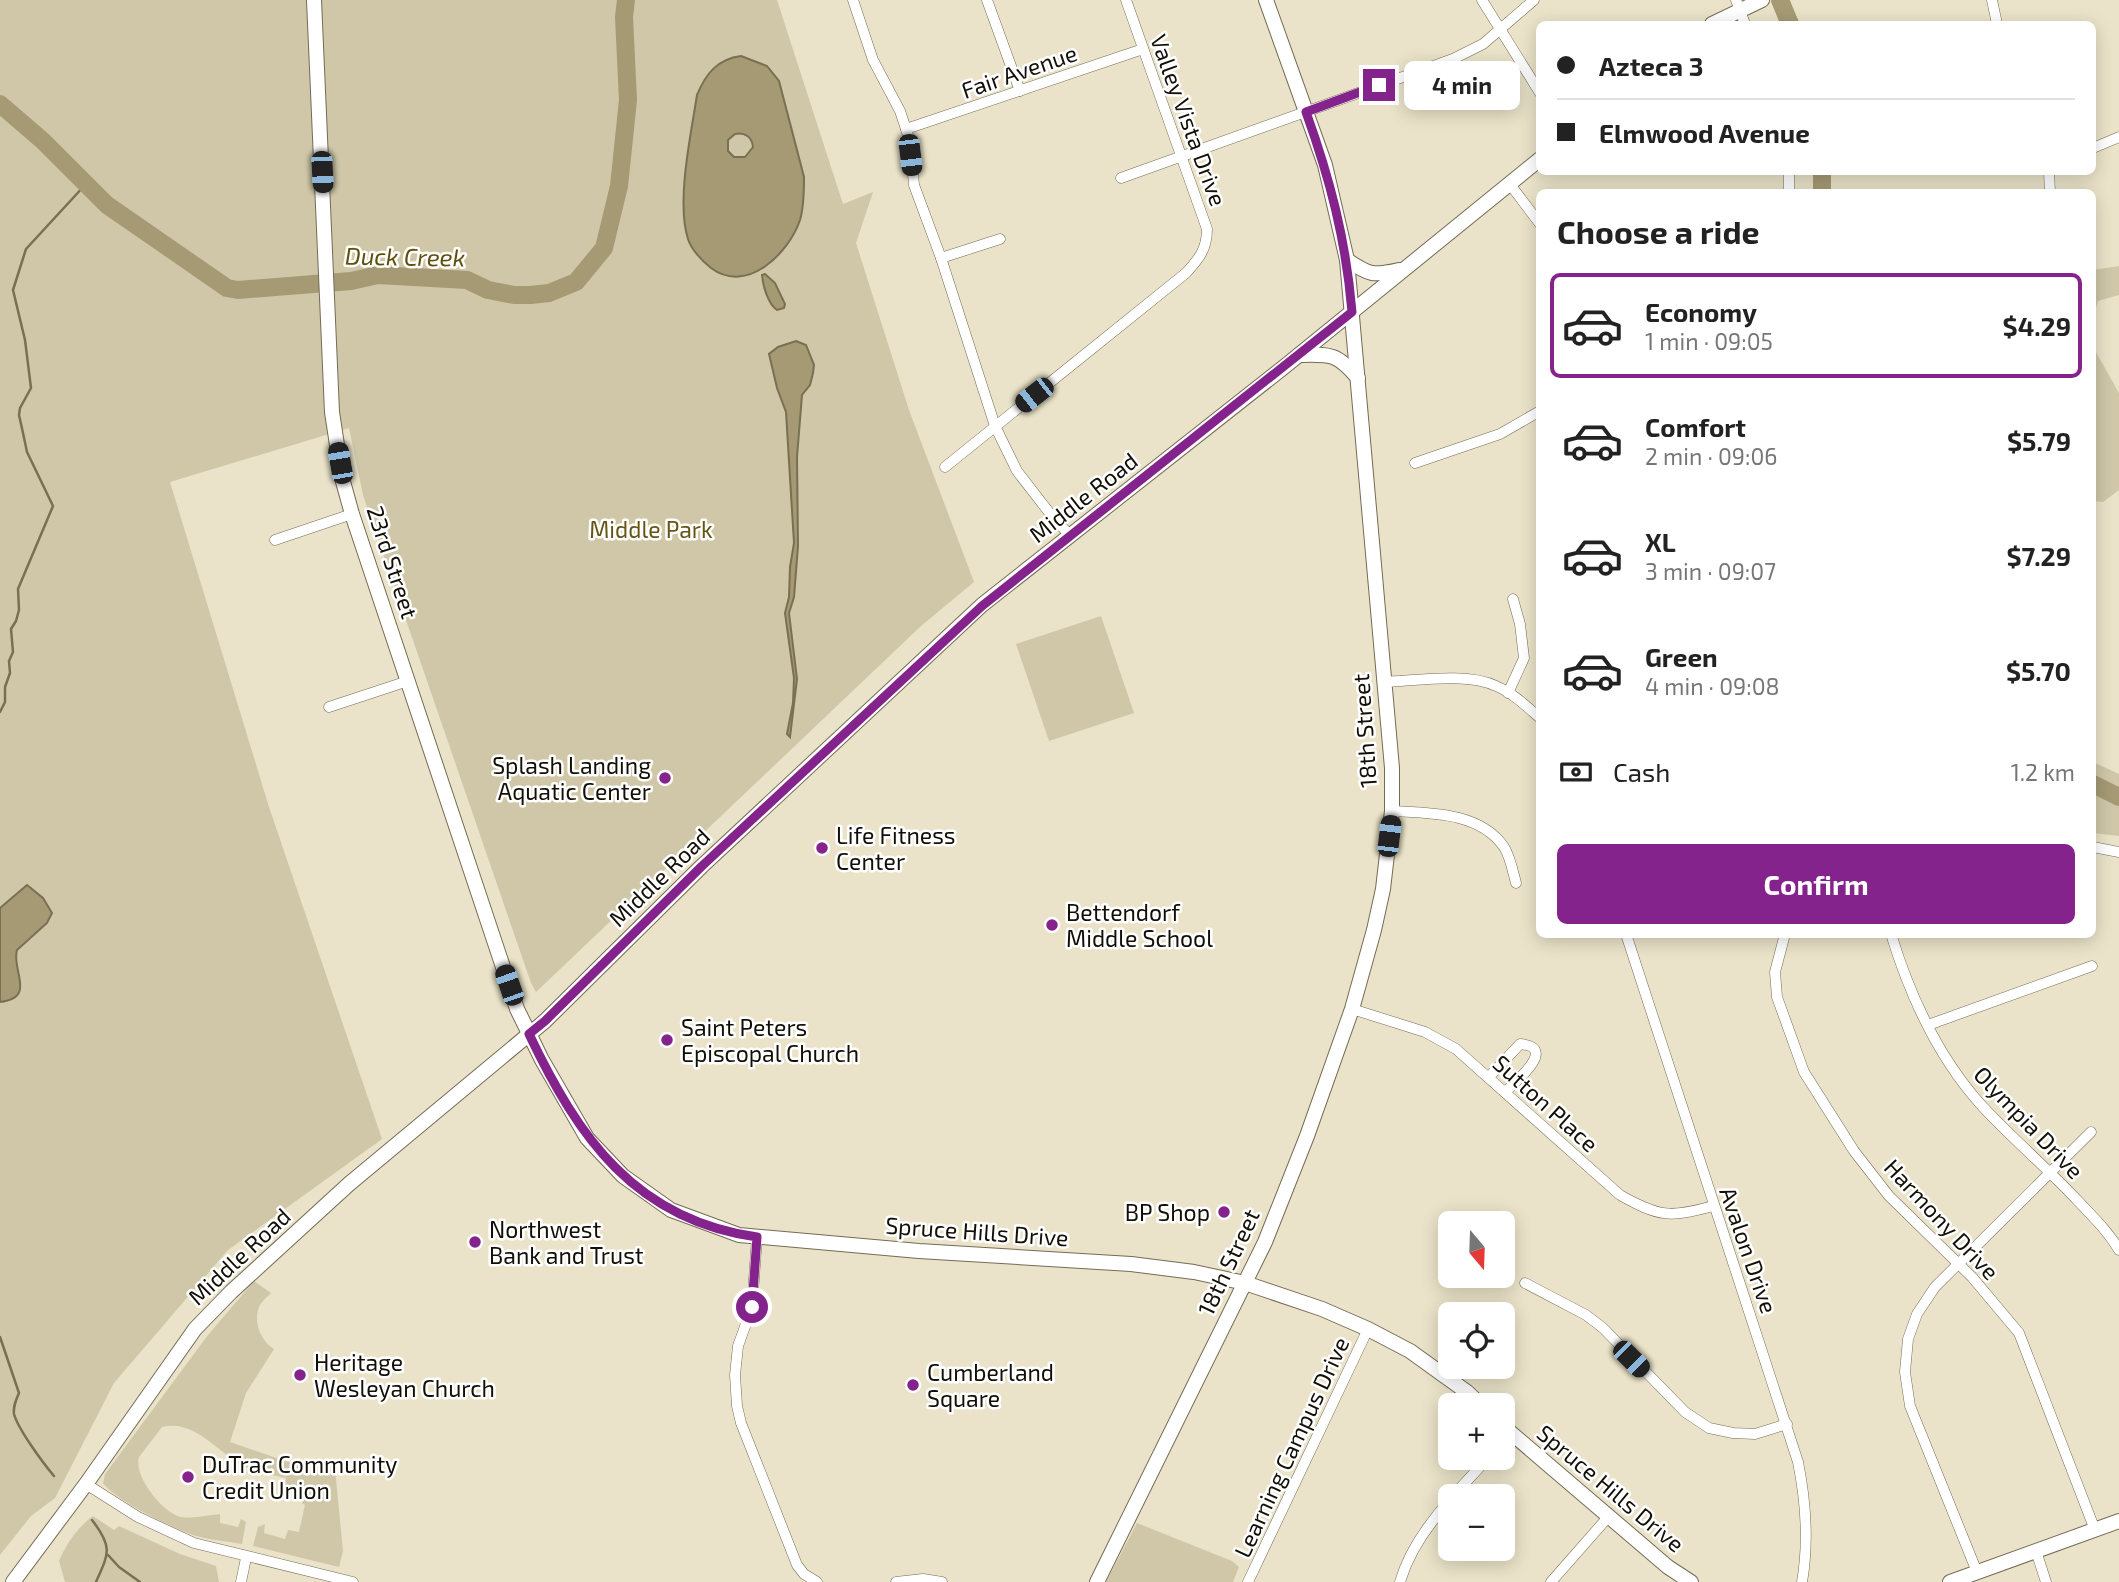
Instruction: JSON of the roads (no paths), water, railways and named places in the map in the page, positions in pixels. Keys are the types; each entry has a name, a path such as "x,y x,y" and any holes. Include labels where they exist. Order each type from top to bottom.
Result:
{"main road":[{"name":"23rd Street","path":"314,0 329,349 335,435 342,478 517,1009 529,1034"},
{"name":"18th Street","path":"1097,1582 1265,1242 1299,1158 1352,1009 1383,889 1392,811 1392,768 1347,260 1332,190 1266,0"},
{"path":"1717,21 1747,4"},
{"name":"Middle Road","path":"13,1582 195,1329 231,1292 349,1184 545,1021 702,866 949,635 1536,162"},
{"path":"1347,260 1371,274 1404,270"},
{"path":"1299,355 1327,354 1338,358 1344,361 1358,378"},
{"name":"Spruce Hills Drive","path":"529,1034 587,1138 623,1176 671,1210 726,1231 757,1237 1000,1257 1131,1264 1195,1272 1245,1283 1322,1309 1368,1329 1410,1351 1468,1393"},
{"name":"Spruce Hills Drive","path":"1515,1440 1668,1567 1692,1582"},
{"path":"1950,1582 2119,1521"}],"street":[{"path":"853,0 873,60 900,111 911,142 914,185 995,426 1017,471 1070,535"},
{"path":"988,0 1020,90"},
{"name":"Valley Vista Drive","path":"945,467 1186,273 1202,256 1206,247 1207,229 1126,0"},
{"path":"1482,0 1536,87"},
{"path":"1121,178 1453,59 1483,44 1534,0"},
{"path":"1992,0 1996,21"},
{"name":"Fair Avenue","path":"906,129 1143,48"},
{"path":"2096,147 2119,138"},
{"path":"1509,183 1536,219"},
{"path":"940,258 1000,239"},
{"path":"1415,463 1500,434 1536,413"},
{"path":"275,540 352,514"},
{"path":"1508,693 1524,658 1520,624 1513,598"},
{"path":"1383,682 1464,678 1494,685 1536,715"},
{"path":"329,707 408,681"},
{"path":"1392,811 1440,813 1465,820 1491,834 1505,848 1516,883"},
{"path":"2096,848 2119,852"},
{"name":"Avalon Drive","path":"1627,938 1713,1206 1787,1424 1804,1493 1806,1522 1802,1582"},
{"name":"Harmony Drive","path":"1784,938 1775,972 1777,997 1804,1072 1854,1151 1889,1196 1958,1264 2018,1333 2095,1530"},
{"name":"Olympia Drive","path":"1892,938 1911,992 1957,1075 1983,1107 2051,1172 2110,1235 2119,1250"},
{"path":"1928,1025 2092,966"},
{"name":"Sutton Place","path":"1352,1009 1424,1032 1456,1049 1620,1195 1648,1212 1686,1214 1713,1206"},
{"path":"1489,1077 1520,1044 1534,1050 1534,1063 1505,1092"},
{"path":"1977,1572 1910,1406 1905,1372 1908,1339 1917,1314 1935,1287 2091,1132"},
{"path":"757,1237 752,1307 738,1346 735,1375 737,1406 741,1423 797,1565 804,1574 817,1582"},
{"path":"1525,1283 1586,1315 1603,1328 1685,1412 1709,1428 1755,1434 1787,1424"},
{"name":"Learning Campus Drive","path":"1248,1582 1368,1329"},
{"path":"1464,1484 1477,1470"},
{"path":"86,1484 138,1517 194,1544 353,1582"},
{"path":"1400,1582 1415,1547 1438,1513"},
{"path":"1551,1582 1609,1517"},
{"path":"2036,1551 2046,1582"},
{"path":"240,1582 246,1558"},
{"path":"896,1582 923,1579 942,1582"}],"waterway":[{"name":"Duck Creek","path":"0,104 43,141 107,205 227,288 238,290 351,281 378,275 467,280 488,290 514,295 549,293 576,282 604,248 619,186 628,100 624,17 626,0"},
{"name":"Duck Creek","path":"1780,0 1789,21"},
{"name":"Duck Creek","path":"1822,175 1822,189"},
{"path":"0,712 5,702 5,687 10,673 9,661 13,652 11,629 19,610 18,589 53,506 27,452 19,415 31,388 25,340 13,290 26,249 85,185"},
{"name":"Duck Creek","path":"2096,786 2119,797"},
{"path":"0,1337 19,1393 14,1408 16,1420 31,1446 54,1476"},
{"path":"92,1520 103,1537 107,1550 96,1582"},
{"path":"108,1555 140,1582"}],"place":[{"name":"Splash Landing Aquatic Center","path":"665,778"},
{"name":"Life Fitness Center","path":"822,848"},
{"name":"Bettendorf Middle School","path":"1052,925"},
{"name":"Saint Peters Episcopal Church","path":"667,1040"},
{"name":"BP Shop","path":"1224,1212"},
{"name":"Northwest Bank and Trust","path":"475,1242"},
{"name":"Heritage Wesleyan Church","path":"300,1375"},
{"name":"Cumberland Square","path":"913,1385"},
{"name":"DuTrac Community Credit Union","path":"188,1477"}],"park label":[{"name":"Middle Park","path":"651,529"}]}
